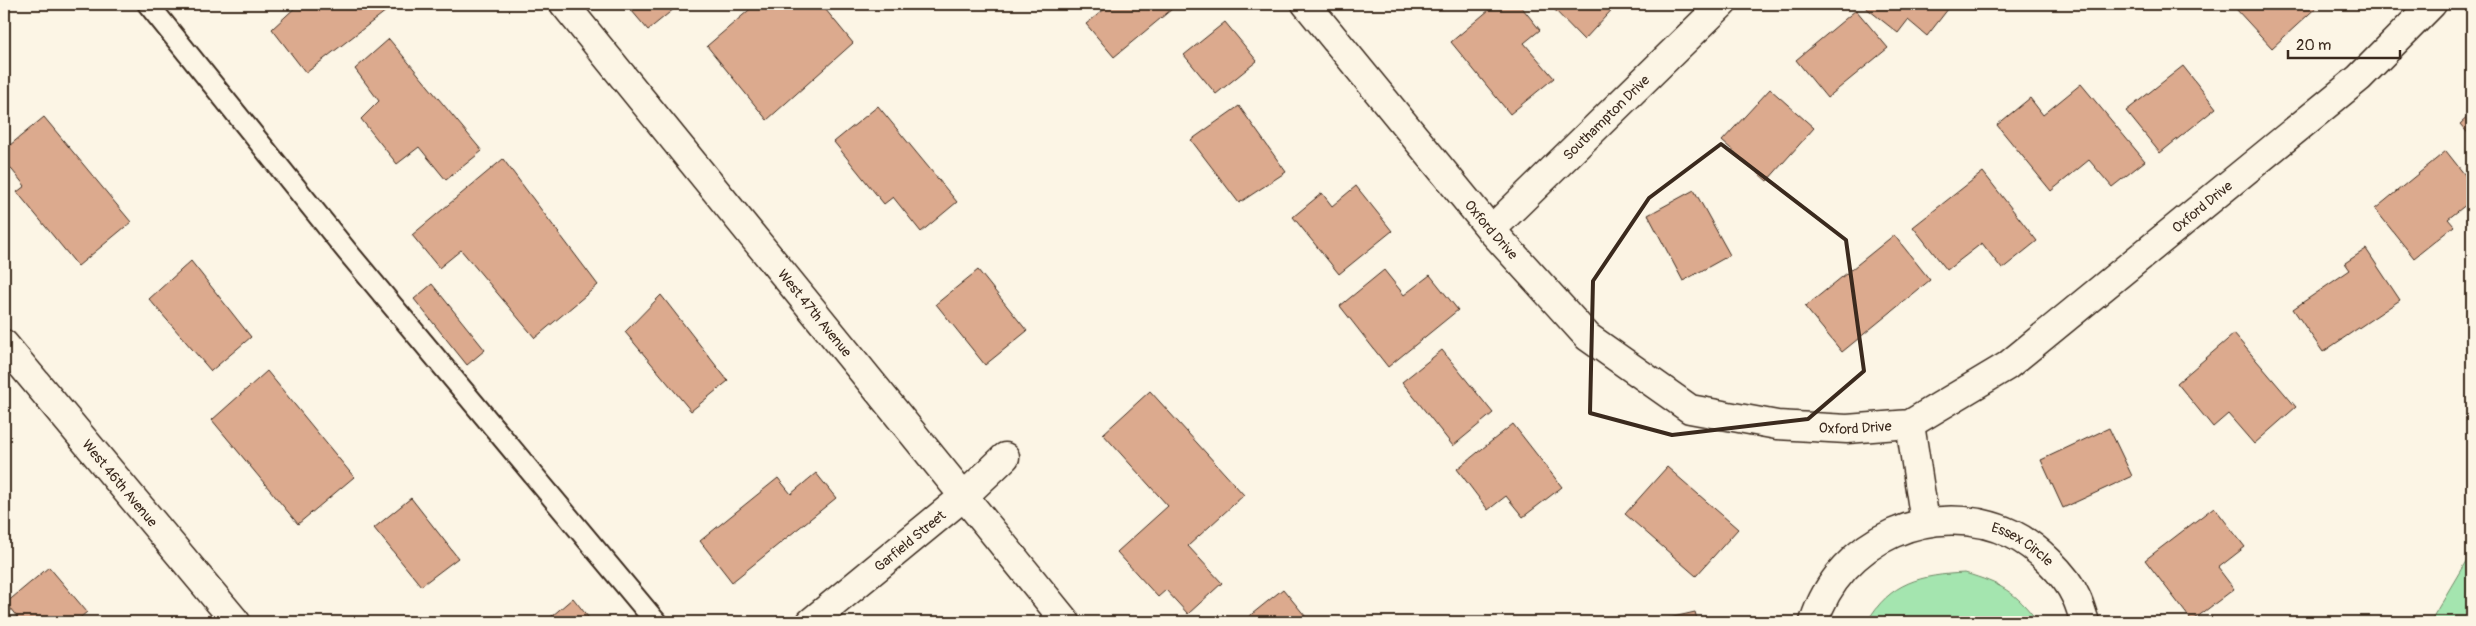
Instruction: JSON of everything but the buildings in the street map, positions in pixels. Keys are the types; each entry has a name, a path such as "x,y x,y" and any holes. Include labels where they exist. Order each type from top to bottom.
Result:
{"street":[{"name":"West 47th Avenue","path":"564,4 1066,622"},
{"name":"Oxford Drive","path":"1306,4 1492,230 1588,337 1690,409 1777,426 1847,429 1910,424 2007,366 2359,78 2432,4"},
{"name":"Southampton Drive","path":"1492,230 1722,4"},
{"name":"West 46th Avenue","path":"4,344 236,622"},
{"path":"1910,424 1925,522"},
{"name":"Garfield Street","path":"811,622 963,497 1004,457"},
{"name":"Essex Circle","path":"1814,622 1821,601 1847,564 1882,537 1925,522 1969,522 2012,534 2049,560 2076,596 2085,622"}],"lane":[{"path":"148,4 346,250 656,622"}],"highlighted area":[{"path":"1721,144 1846,240 1864,371 1808,419 1672,435 1590,413 1593,281 1649,198"}],"green space":[{"path":"2472,551 2472,622 2430,622"},
{"path":"1965,573 1998,585 2006,590 2030,611 2038,622 1867,622 1876,608 1886,598 1908,583 1934,576"}]}
